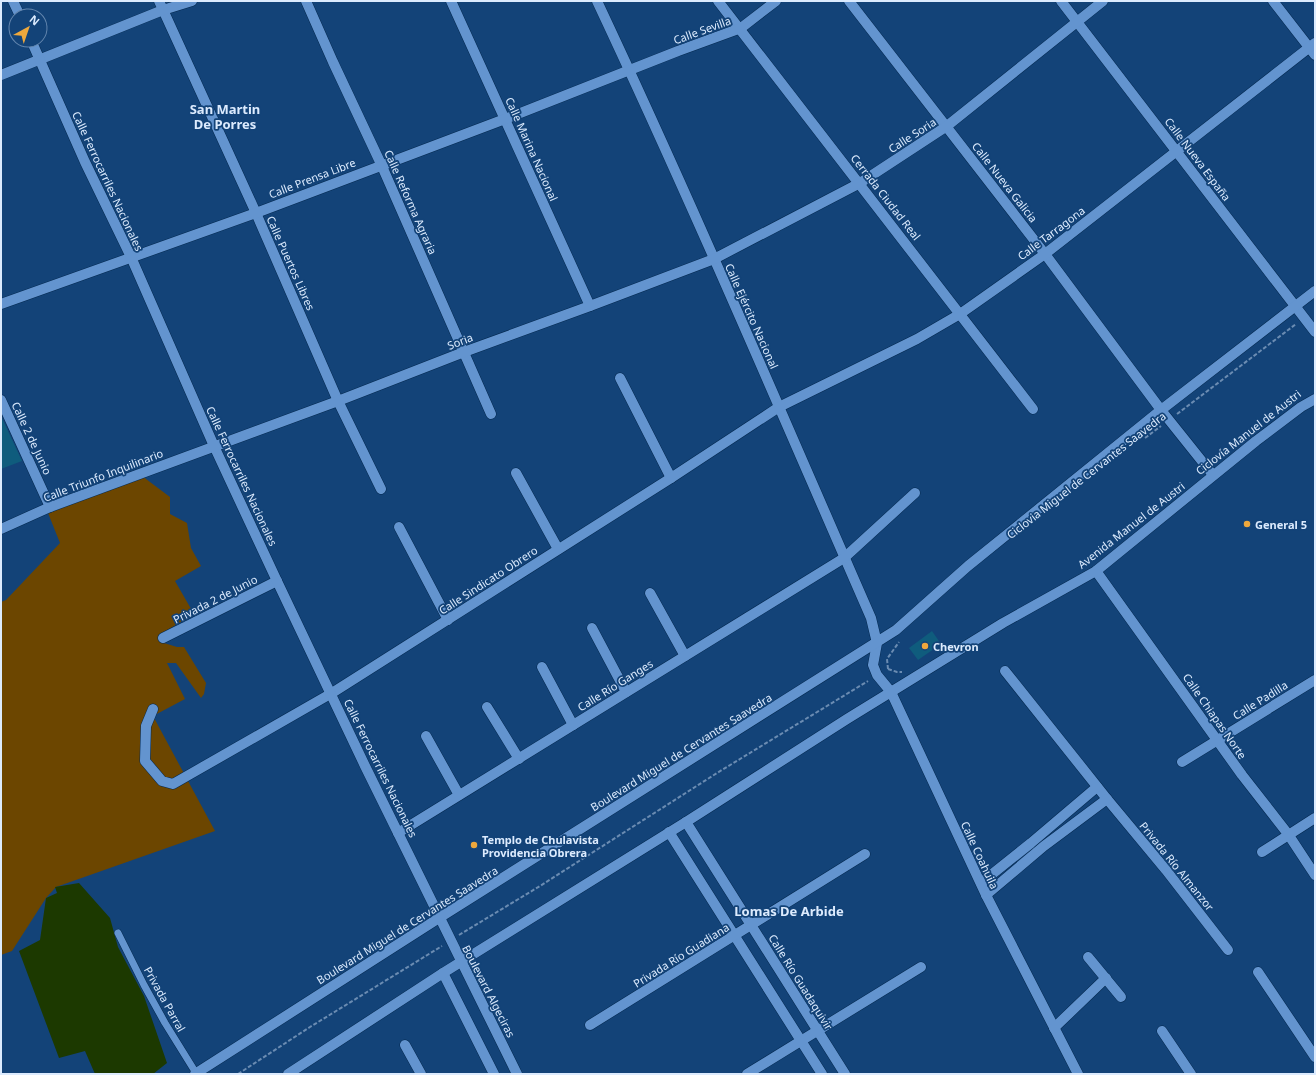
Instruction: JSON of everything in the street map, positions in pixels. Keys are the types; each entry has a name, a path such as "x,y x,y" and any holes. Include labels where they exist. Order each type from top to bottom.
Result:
{"street":[{"path":"1,75 40,60 161,5 192,1"},
{"name":"Calle Reforma Agraria","path":"306,1 381,164 491,414"},
{"name":"Calle Marina Nacional","path":"451,1 590,306"},
{"name":"Calle Ejército Nacional","path":"597,1 630,70 779,407 871,618 877,643"},
{"name":"Cerrada Ciudad Real","path":"718,1 741,28 1033,409"},
{"name":"Calle Sevilla","path":"630,70 741,28 776,1"},
{"name":"Calle Nueva Galicia","path":"849,1 1045,254 1161,410 1214,475"},
{"name":"Calle Nueva España","path":"1061,1 1315,332"},
{"name":"Calle Soria","path":"714,259 860,183 947,126 1103,1"},
{"path":"1273,1 1313,48"},
{"name":"Calle Puertos Libres","path":"161,5 256,212 338,401 382,489"},
{"name":"Calle Ferrocarriles Nacionales","path":"35,48 131,257 214,446 277,581 439,918"},
{"name":"Calle Tarragona","path":"779,407 917,339 960,314 1045,254 1177,151 1313,48"},
{"name":"Calle Prensa Libre","path":"1,304 256,212 381,164 505,119 630,70"},
{"name":"Soria","path":"214,446 338,401 464,352 714,259"},
{"name":"Boulevard Miguel de Cervantes Saavedra","path":"195,1074 439,918 896,630 968,566 1161,410 1315,290"},
{"path":"620,378 670,478"},
{"name":"Avenida Manuel de Austri","path":"891,692 1003,624 1096,571 1282,421 1315,399"},
{"name":"Calle 2 de Junio","path":"1,400 5,419 50,508"},
{"name":"Calle Sindicato Obrero","path":"152,709 146,726 145,761 162,781 173,784 332,693 779,407"},
{"name":"Calle Triunfo Inquilinario","path":"1,529 50,508 214,446"},
{"path":"516,473 558,549"},
{"name":"Calle Río Ganges","path":"398,833 844,558 915,493"},
{"path":"399,527 448,620"},
{"name":"Calle Chiapas Norte","path":"1096,571 1218,741 1288,834 1315,875"},
{"name":"Privada 2 de Junio","path":"163,638 277,581"},
{"path":"650,593 685,656"},
{"path":"592,628 626,692"},
{"path":"877,643 873,665 877,675"},
{"path":"542,667 573,725"},
{"name":"Privada Río Almanzor","path":"1006,671 1106,799 1166,870 1228,950"},
{"name":"Calle Coahuila","path":"877,675 891,692 986,895 1078,1074"},
{"name":"Calle Padilla","path":"1182,762 1315,680"},
{"path":"288,1074 443,973 686,822 891,692"},
{"path":"487,707 519,759"},
{"path":"426,736 459,796"},
{"path":"981,883 1031,843 1096,786"},
{"path":"986,895 1044,846 1106,799"},
{"path":"1262,852 1315,818"},
{"name":"Calle Río Guadaquivir","path":"686,822 845,1074"},
{"path":"669,832 822,1074"},
{"name":"Privada Río Guadiana","path":"590,1026 865,854"},
{"name":"Boulevard Algeciras","path":"439,918 517,1074"},
{"path":"1088,957 1121,997"},
{"path":"747,1074 921,967"},
{"path":"1258,972 1315,1056"},
{"path":"443,973 494,1074"},
{"path":"1054,1028 1106,978"},
{"path":"1162,1031 1192,1074"},
{"path":"405,1045 421,1074"}],"lane":[{"name":"Privada Parral","path":"118,933 147,991 195,1074"}],"path":[{"name":"Ciclovia Miguel de Cervantes Saavedra","path":"1144,439 1304,318"},
{"path":"888,669 887,659 891,652 904,638"},
{"path":"238,1074 310,1027 540,886 716,774 877,675 888,669 897,672 905,672"}],"shaded area":[{"path":"142,476 170,497 170,514 187,523 191,548 201,566 175,581 194,614 164,632 164,643 177,647 184,647 206,683 204,694 201,698 176,663 167,663 185,699 153,716 215,831 56,887 46,898 12,951 1,955 1,602 6,600 60,543 48,513"},
{"path":"79,883 110,918 118,947 144,996 167,1063 153,1074 95,1074 85,1051 59,1058 19,951 40,940 46,898 57,893 55,887"}],"building":[{"path":"1,416 22,461 1,469"},
{"name":"Chevron","path":"932,631 941,644 918,660 909,648"}],"place":[{"name":"General 5","path":"1247,524"},
{"name":"Chevron","path":"925,646"},
{"name":"Templo de Chulavista Providencia Obrera","path":"474,845"}],"district":[{"name":"San Martin De Porres","path":"225,116"},
{"name":"Lomas De Arbide","path":"789,911"}]}
